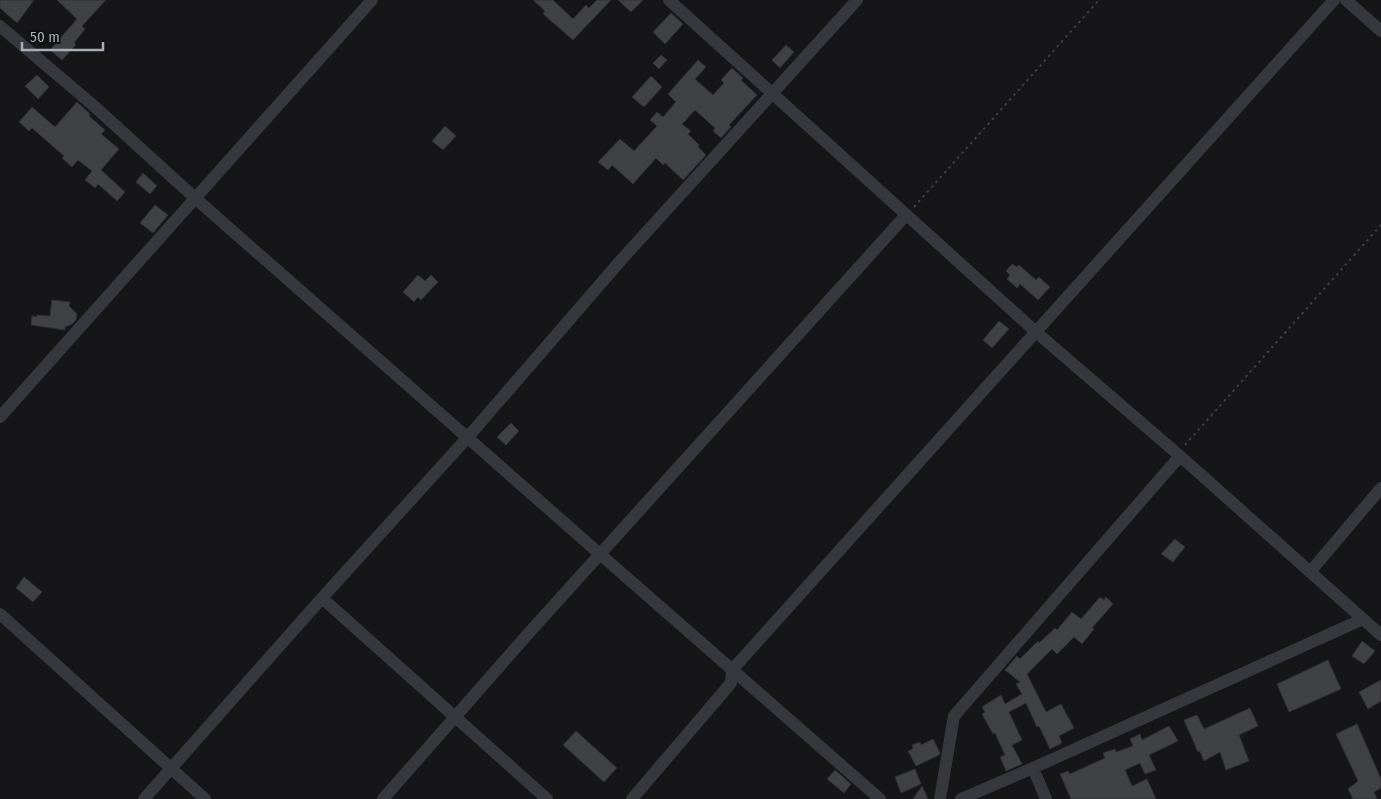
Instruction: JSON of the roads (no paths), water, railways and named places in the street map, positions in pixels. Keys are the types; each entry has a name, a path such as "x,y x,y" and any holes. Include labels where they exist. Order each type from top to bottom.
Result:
{"street":[{"path":"0,417 372,0"},
{"path":"669,0 1036,332 1182,450 1310,572 1381,635"},
{"path":"144,799 468,437 622,259 857,0"},
{"path":"632,799 730,683 732,670 1334,0"},
{"path":"1346,0 1381,32"},
{"path":"0,26 94,106 195,198 880,799"},
{"path":"383,799 527,635 906,215"},
{"path":"940,799 954,716 1182,450"},
{"path":"1310,572 1381,488"},
{"path":"322,598 548,799"},
{"path":"0,614 205,799"},
{"path":"961,799 1363,619"},
{"path":"1033,768 1046,799"}]}
